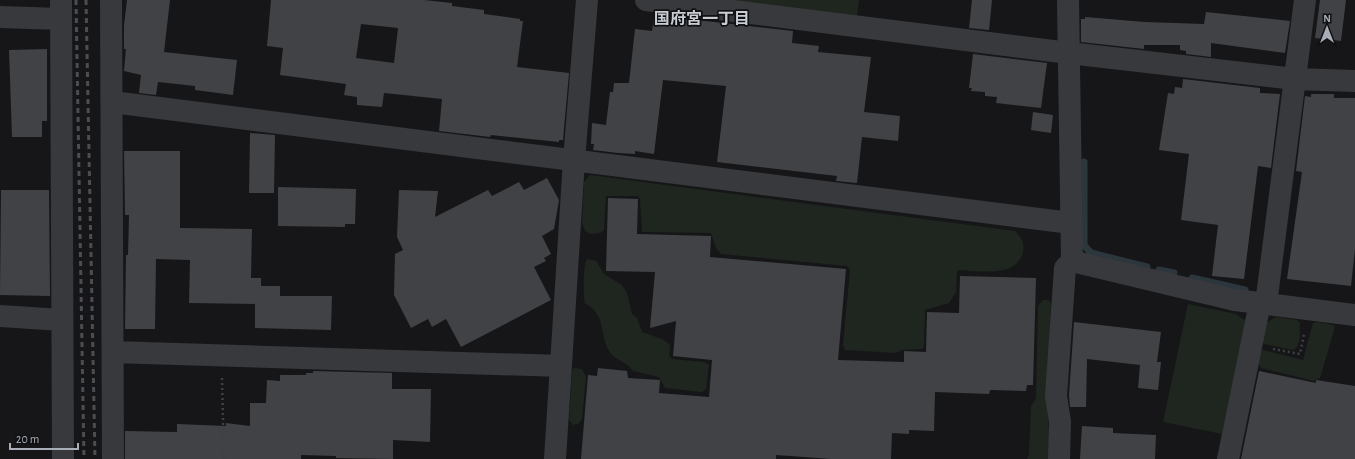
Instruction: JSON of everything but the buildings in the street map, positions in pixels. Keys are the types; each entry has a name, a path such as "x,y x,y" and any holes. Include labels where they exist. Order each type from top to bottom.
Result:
{"street":[{"path":"111,0 114,459"},
{"path":"555,459 574,160 587,0"},
{"path":"646,0 1069,53 1294,79 1355,81"},
{"path":"1059,459 1060,422 1056,396 1065,268 1072,261 1068,0"},
{"path":"1228,459 1252,345 1263,304 1304,0"},
{"path":"0,17 61,9 63,459"},
{"path":"112,102 1071,223"},
{"path":"1072,261 1235,300 1355,315"},
{"path":"0,316 62,320"},
{"path":"113,352 561,366"}],"path":[{"path":"1252,345 1300,354 1304,334"},
{"path":"222,356 224,459"}],"shaded area":[{"path":"723,0 859,0 857,17"},
{"path":"590,175 1015,231 1022,240 1023,252 1019,260 1013,266 1006,269 987,272 957,271 956,292 949,303 925,310 924,347 922,349 902,350 896,353 845,350 843,345 850,270 847,266 721,254 716,248 711,233 642,232 640,199 638,196 606,196 604,230 600,233 590,234 585,231 582,223 584,182"},
{"path":"587,259 596,261 604,274 622,285 627,293 632,314 637,318 642,332 662,339 670,345 669,356 672,359 704,362 709,365 706,389 702,392 665,388 659,377 633,371 628,365 609,351 602,325 597,314 585,303 584,281"},
{"path":"1043,300 1049,300 1051,304 1047,398 1050,459 1027,459 1029,455 1031,407 1036,398 1038,306"},
{"path":"1188,304 1236,314 1246,321 1222,434 1163,422"},
{"path":"1276,317 1297,320 1300,323 1300,338 1297,347 1294,350 1264,344 1262,341 1266,323"},
{"path":"1318,322 1333,325 1335,327 1320,378 1314,381 1261,368 1258,363 1260,352 1263,350 1303,360 1313,323"},
{"path":"574,368 582,369 586,377 582,419 578,424 573,425 569,420 572,370"}],"waterway":[{"path":"1084,162 1084,245 1091,253 1147,267"},
{"path":"1159,270 1174,273"},
{"path":"1192,278 1245,290"}],"railway":[{"path":"76,0 84,459"},
{"path":"86,0 95,459"}],"district":[{"name":"国府宮一丁目","path":"702,18"}]}
